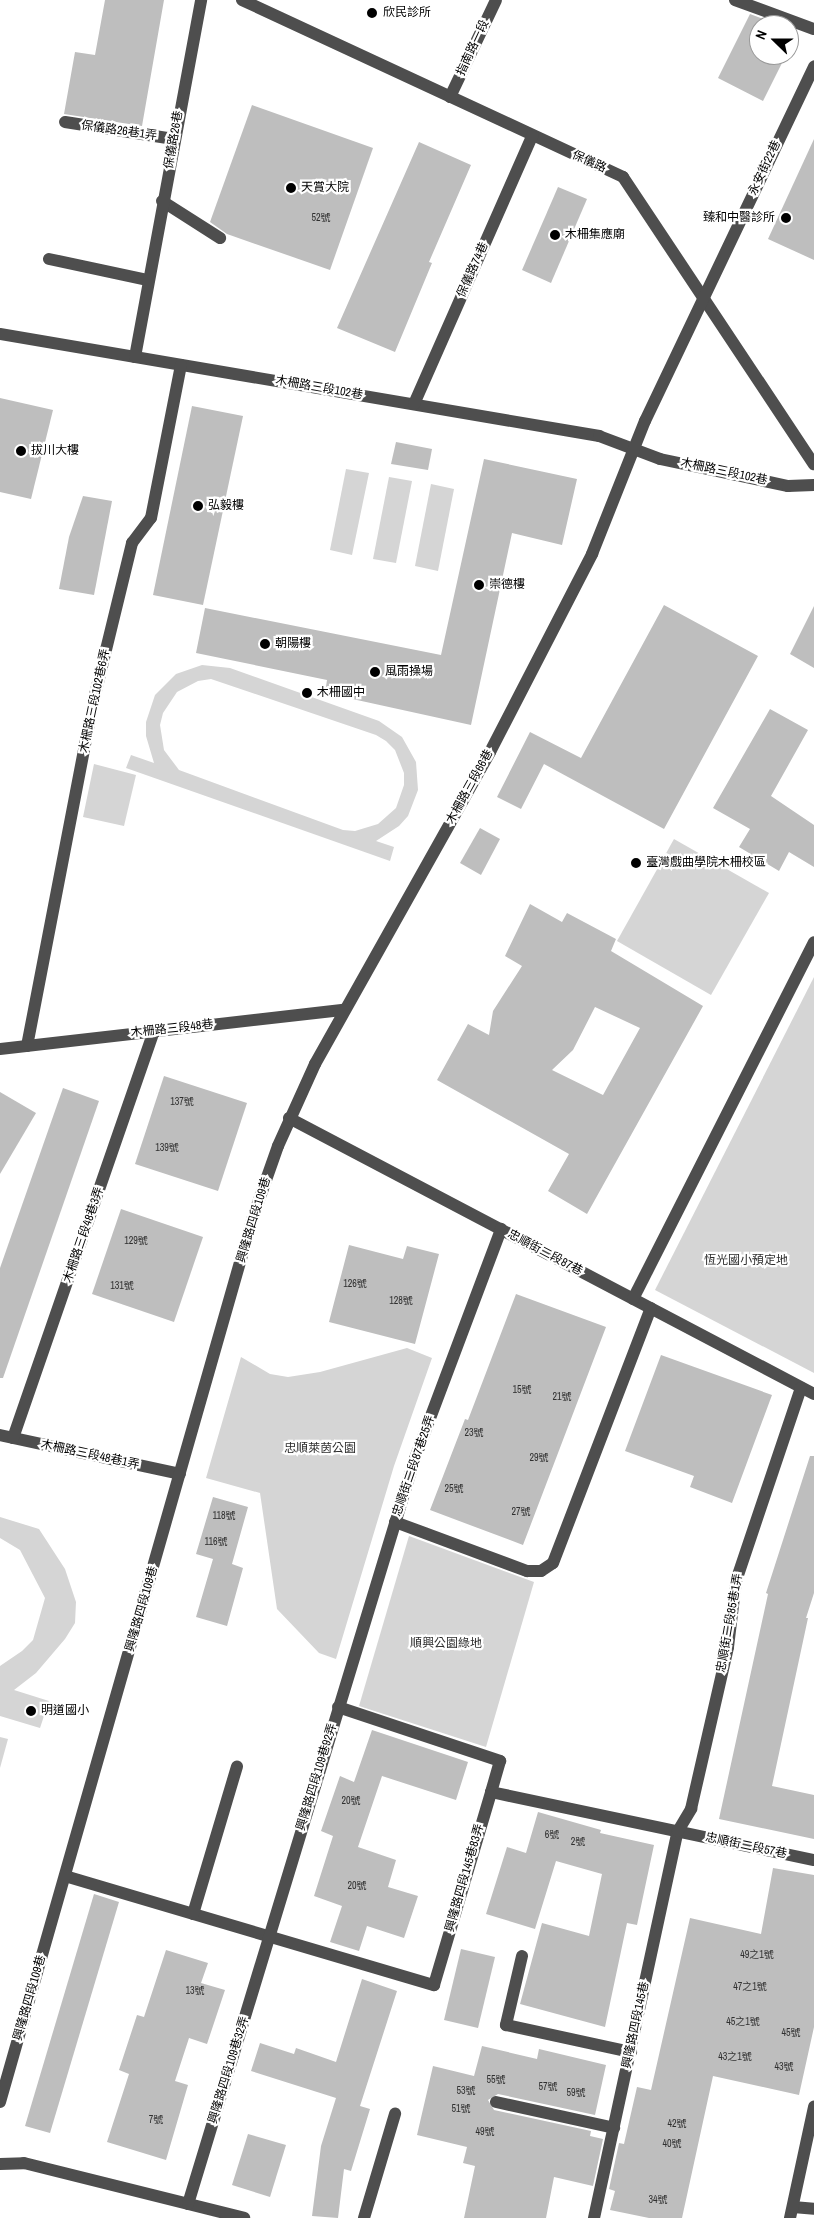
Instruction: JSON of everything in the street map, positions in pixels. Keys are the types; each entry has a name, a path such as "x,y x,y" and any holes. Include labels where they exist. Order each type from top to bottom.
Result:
{"street":[{"name":"保儀路26巷","path":"135,357 147,280 201,0"},
{"name":"保儀路","path":"242,0 623,177 814,464"},
{"name":"指南路一段","path":"450,97 496,0"},
{"path":"735,0 814,29"},
{"name":"永安街22巷","path":"704,298 814,66"},
{"name":"保儀路26巷1弄","path":"65,122 174,139"},
{"name":"保儀路74巷","path":"414,404 532,136"},
{"path":"162,201 220,238"},
{"path":"49,259 147,280"},
{"path":"635,449 704,298"},
{"name":"木柵路三段102巷","path":"0,334 599,436 660,459 788,486 814,485"},
{"name":"木柵路三段102巷6弄","path":"27,1046 94,698 132,543 151,518 181,365"},
{"name":"木柵路三段66巷","path":"289,1118 344,1010 541,657 592,554 635,449"},
{"path":"633,1299 814,942"},
{"name":"木柵路三段48巷","path":"0,1049 344,1010"},
{"name":"木柵路三段48巷3弄","path":"13,1438 154,1031"},
{"name":"忠順街二段87巷","path":"289,1118 814,1394"},
{"name":"興隆路四段109巷","path":"0,2102 254,1217 289,1118"},
{"name":"忠順街二段87巷25弄","path":"338,1707 414,1461 500,1229"},
{"path":"394,1522 526,1571 541,1571 553,1563 651,1308"},
{"name":"忠順街二段85巷1弄","path":"678,1831 691,1809 728,1647 736,1581 801,1388"},
{"name":"木柵路三段48巷1弄","path":"0,1435 180,1474"},
{"name":"興隆路四段109巷92弄","path":"269,1936 338,1707 500,1762 491,1792"},
{"path":"193,1914 238,1766"},
{"path":"491,1792 678,1831"},
{"name":"興隆路四段145巷83弄","path":"269,1936 434,1984 491,1792"},
{"name":"忠順街二段57巷","path":"678,1831 814,1860"},
{"name":"興隆路四段145巷","path":"594,2218 678,1831"},
{"path":"65,1876 269,1936"},
{"name":"興隆路四段109巷32弄","path":"188,2204 269,1936"},
{"path":"522,1956 506,2024 631,2052"},
{"path":"496,2102 614,2128"},
{"path":"814,2107 792,2212 814,2209"},
{"path":"364,2218 395,2114"},
{"path":"0,2164 24,2163 244,2218"}],"green space":[{"path":"346,469 369,473 352,555 330,550"},
{"path":"389,477 412,481 396,563 373,559"},
{"path":"431,484 454,489 438,571 415,566"},
{"path":"202,665 230,668 379,721 402,737 416,762 418,790 408,816 399,826 376,841 394,847 390,861 126,768 131,755 154,763 146,736 146,722 155,695 176,674","holes":["211,679 376,735 395,750 404,773 404,785 396,808 378,824 355,831 343,830 179,770 164,750 160,725 163,713 177,692 198,681"]},
{"path":"94,764 136,775 124,826 83,817"},
{"path":"674,839 769,893 711,995 617,941"},
{"name":"恆光國小預定地","path":"814,977 814,1373 655,1290"},
{"name":"忠順萊茵公園","path":"407,1348 432,1358 394,1466 336,1659 319,1653 277,1609 260,1493 206,1478 241,1357 270,1374 288,1377 320,1372"},
{"path":"0,1517 39,1529 65,1569 76,1602 75,1623 65,1639 36,1673 14,1690 49,1701 40,1728 0,1716 0,1666 22,1651 33,1640 45,1598 20,1550 0,1538"},
{"name":"順興公園綠地","path":"409,1536 534,1582 486,1747 359,1706"},
{"path":"0,1737 8,1739 0,1768"}],"building":[{"path":"105,0 164,0 142,126 64,114 75,52 95,55"},
{"path":"749,16 749,65 781,65 763,101 718,78"},
{"name":"天賞大院","path":"252,105 373,148 330,270 227,234 210,222"},
{"path":"814,139 814,260 768,239"},
{"path":"419,142 471,165 429,262 432,263 395,352 337,328"},
{"name":"木柵集應廟","path":"558,187 587,199 551,283 522,270"},
{"name":"拔川大樓","path":"0,398 53,410 31,499 0,492"},
{"name":"弘毅樓","path":"192,406 243,416 203,605 153,595"},
{"path":"396,442 432,449 428,470 391,464"},
{"path":"484,459 577,479 562,545 512,533 471,725 325,693 327,680 196,653 205,608 441,655"},
{"path":"83,496 112,501 94,595 59,589 69,537"},
{"path":"664,605 758,656 664,829 544,764 521,809 497,797 530,732 581,758"},
{"path":"814,606 814,668 790,654"},
{"path":"770,709 808,730 771,796 814,825 814,867 789,852 779,871 739,847 750,829 713,808"},
{"path":"480,828 500,839 481,875 460,863"},
{"path":"530,904 562,922 567,913 616,939 611,951 703,1006 587,1214 548,1191 569,1154 437,1080 468,1024 489,1035 493,1011 522,966 505,956","holes":["595,1007 640,1028 603,1095 552,1070 573,1050"]},
{"path":"164,1076 247,1103 218,1191 135,1164"},
{"path":"63,1088 99,1101 3,1378 0,1378 0,1268"},
{"path":"0,1092 36,1113 0,1174"},
{"path":"121,1209 203,1237 174,1322 92,1294"},
{"path":"349,1245 403,1259 407,1246 439,1254 415,1344 329,1322"},
{"path":"516,1294 606,1327 523,1545 430,1510 465,1419 468,1420"},
{"path":"661,1355 772,1395 732,1503 690,1487 694,1476 625,1451"},
{"path":"810,1456 814,1456 814,1593 806,1618 808,1618 772,1786 814,1795 814,1839 719,1819 768,1594 766,1593"},
{"path":"213,1497 248,1507 232,1564 243,1568 227,1626 196,1617 213,1559 196,1554"},
{"path":"372,1730 468,1762 456,1800 382,1776 358,1847 396,1860 388,1887 418,1896 404,1938 367,1926 359,1951 330,1942 342,1906 314,1896 333,1836 321,1831 340,1776 354,1782"},
{"path":"538,1812 601,1830 600,1833 654,1845 637,1925 627,1923 605,2027 520,2004 542,1923 589,1936 602,1874 556,1861 535,1929 486,1914 507,1847 526,1853"},
{"path":"773,1868 814,1875 814,2027 799,2095 713,2076 682,2218 649,2218 610,2210 615,2191 609,2189 619,2143 624,2144 637,2087 651,2090 690,1918 761,1934"},
{"path":"94,1894 119,1902 50,2133 25,2126"},
{"path":"461,1949 495,1957 478,2028 444,2020"},
{"path":"166,1950 208,1963 201,1983 225,1990 207,2044 189,2038 175,2081 188,2085 166,2160 107,2142 129,2074 119,2070 137,2015 144,2017"},
{"path":"362,1979 397,1991 360,2106 370,2109 351,2171 344,2169 338,2218 312,2216 321,2146 336,2098 251,2071 260,2043 294,2054 296,2048 336,2062"},
{"path":"482,2046 537,2059 539,2049 606,2065 595,2115 498,2094 488,2100 494,2110 591,2131 590,2136 603,2139 593,2186 554,2177 546,2218 464,2218 475,2166 463,2163 467,2147 417,2135 433,2066 474,2076"},
{"path":"248,2134 286,2145 270,2197 232,2185"}],"place":[{"name":"欣民診所","path":"372,13"},
{"name":"天賞大院","path":"291,188"},
{"name":"臻和中醫診所","path":"786,218"},
{"name":"木柵集應廟","path":"555,235"},
{"name":"拔川大樓","path":"21,451"},
{"name":"弘毅樓","path":"198,506"},
{"name":"崇德樓","path":"479,585"},
{"name":"朝陽樓","path":"265,644"},
{"name":"風雨操場","path":"375,672"},
{"name":"木柵國中","path":"307,693"},
{"name":"臺灣戲曲學院木柵校區","path":"636,863"},
{"name":"明道國小","path":"31,1711"}]}
